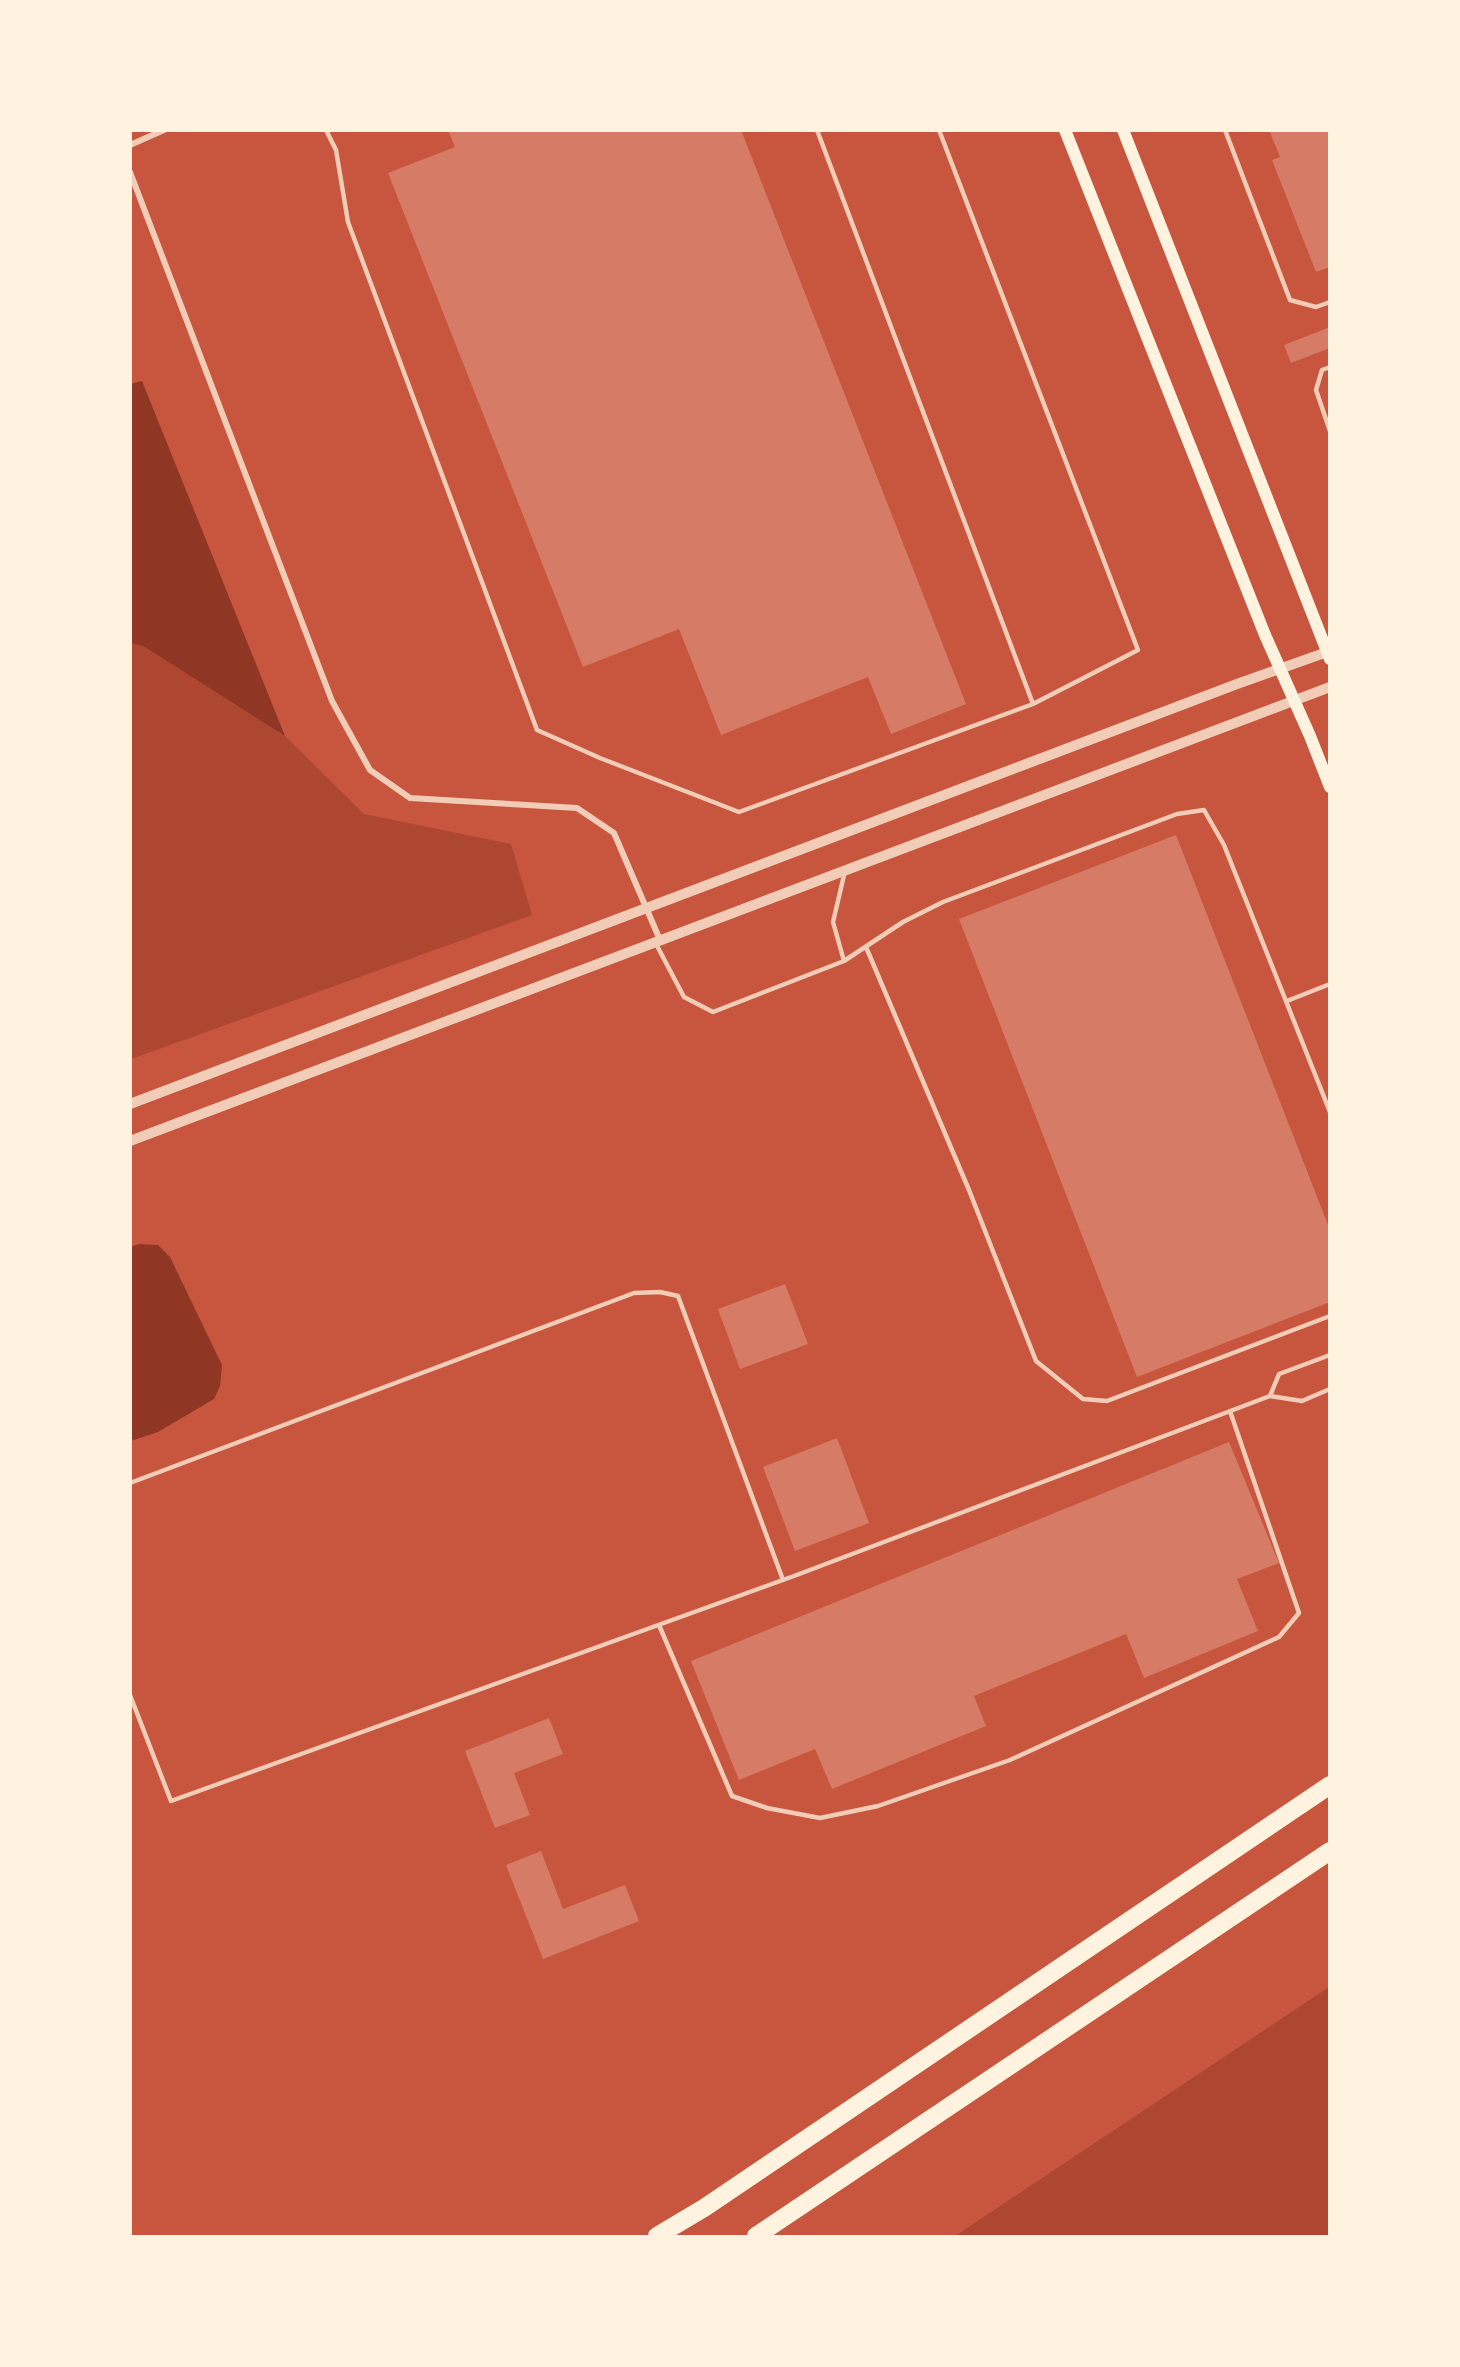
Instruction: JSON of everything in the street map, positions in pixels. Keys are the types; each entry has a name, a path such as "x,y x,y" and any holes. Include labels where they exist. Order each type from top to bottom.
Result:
{"highway":[{"path":"657,2236 704,2208 1329,1785"},
{"path":"756,2236 1329,1851"}],"main road":[{"path":"1065,130 1329,787"},
{"path":"1123,130 1329,654"}],"street":[{"path":"130,145 164,130"},
{"path":"130,172 332,701 370,770 410,798 577,808 614,833 658,941"},
{"path":"130,1104 1280,669 1329,654"},
{"path":"130,1141 1329,687"}],"lane":[{"path":"326,130 336,150 348,222 537,730 600,758 739,812 1033,704 1138,650 939,130"},
{"path":"817,130 1033,704"},
{"path":"1225,130 1290,300 1316,307 1329,302"},
{"path":"1329,367 1322,370 1316,390 1329,431"},
{"path":"658,941 684,997 712,1012 844,961 903,922 943,902 1177,814 1204,810 1224,845 1329,1112"},
{"path":"844,961 832,922 846,870"},
{"path":"866,947 969,1190 1036,1361 1083,1399 1107,1401 1329,1316"},
{"path":"1287,1001 1329,984"},
{"path":"130,1483 633,1293 660,1292 678,1296 783,1580"},
{"path":"1270,1396 1279,1374 1329,1355"},
{"path":"130,1695 171,1801 783,1580 1270,1396 1302,1401 1329,1389"},
{"path":"659,1625 732,1796 767,1808 820,1818 878,1806 1010,1760 1280,1637 1299,1613 1230,1411"}],"shaded area":[{"path":"142,381 285,736 143,646 131,643 130,384"},
{"path":"131,643 143,646 285,736 364,814 511,844 532,915 131,1059"},
{"path":"140,1244 158,1245 170,1257 222,1365 220,1386 214,1399 158,1432 131,1441 130,1247"},
{"path":"1329,1987 1329,2236 955,2236 1158,2101"}],"building":[{"path":"448,130 741,130 966,704 891,734 868,677 721,735 679,629 583,667 388,173 455,147"},
{"path":"1269,130 1330,130 1330,267 1316,272 1272,160 1280,157"},
{"path":"1330,327 1330,348 1291,363 1284,345"},
{"path":"1176,835 1330,1230 1330,1302 1137,1377 959,919"},
{"path":"785,1284 808,1344 740,1369 718,1309"},
{"path":"837,1438 869,1523 795,1551 763,1467"},
{"path":"1229,1442 1279,1563 1237,1579 1258,1631 1144,1678 1126,1634 974,1696 986,1726 832,1789 815,1749 739,1780 691,1661"},
{"path":"549,1718 563,1754 514,1773 530,1815 495,1828 465,1751"},
{"path":"541,1851 563,1909 625,1885 639,1921 543,1959 506,1865"}]}
